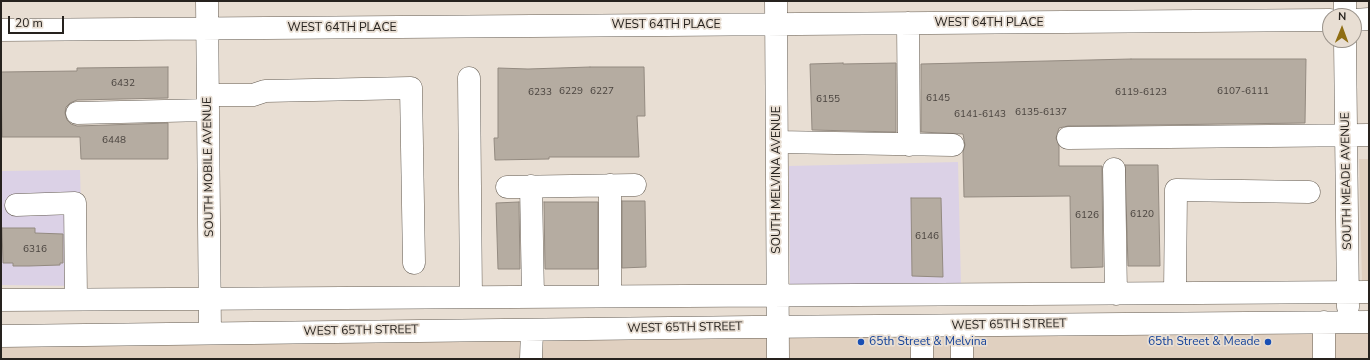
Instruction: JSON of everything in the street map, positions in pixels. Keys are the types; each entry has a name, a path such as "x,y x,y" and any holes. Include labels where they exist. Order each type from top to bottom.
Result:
{"street":[{"name":"SOUTH MOBILE AVENUE","path":"207,1 210,333"},
{"name":"SOUTH MELVINA AVENUE","path":"776,1 778,359"},
{"name":"WEST 64TH PLACE","path":"1,30 1322,20"},
{"path":"908,23 909,145"},
{"name":"SOUTH MEADE AVENUE","path":"1345,48 1348,292 1358,322"},
{"path":"469,78 471,297"},
{"path":"77,113 208,95 254,81 265,91 411,88 414,263"},
{"path":"1068,138 1369,135"},
{"path":"777,142 953,145"},
{"path":"1114,169 1116,294"},
{"path":"610,185 610,296"},
{"path":"507,187 635,185"},
{"path":"531,186 533,297"},
{"path":"1175,293 1176,190 1309,192"},
{"path":"16,205 75,203 76,299"},
{"path":"1,300 1369,292"},
{"path":"1324,322 1324,359"},
{"name":"WEST 65TH STREET","path":"1,336 1358,322"},
{"path":"922,326 922,359"},
{"path":"962,326 962,359"},
{"path":"531,359 532,330"}],"shaded area":[{"path":"1359,159 1369,159 1369,283 1362,283"},
{"path":"958,162 961,286 790,289 789,166"},
{"path":"80,170 83,286 1,285 1,171"},
{"path":"1369,328 1369,359 1,359 1,345"}],"building":[{"path":"1131,59 1306,59 1305,123 1068,126 1059,128 1056,138 1059,146 1059,166 1102,166 1103,267 1071,268 1070,196 964,197 963,152 965,145 963,134 921,132 921,64"},
{"path":"896,63 896,132 812,130 810,64"},
{"path":"168,67 168,98 77,100 70,103 66,107 65,113 67,120 71,124 77,126 168,123 168,159 81,159 80,137 2,137 1,72 77,71 77,68"},
{"path":"644,67 645,116 637,116 639,157 549,157 549,159 495,160 494,138 498,138 498,68 528,69"},
{"path":"1125,165 1158,165 1160,266 1128,266"},
{"path":"911,198 941,198 943,277 912,276"},
{"path":"622,201 645,201 646,267 622,268"},
{"path":"519,202 520,269 498,269 496,203"},
{"path":"544,202 598,202 598,269 545,269"},
{"path":"2,228 35,228 35,233 63,234 63,263 60,263 60,265 13,266 13,263 3,263"}],"place":[{"name":"65th Street & Melvina","path":"861,342"},
{"name":"65th Street & Meade","path":"1268,342"}]}
